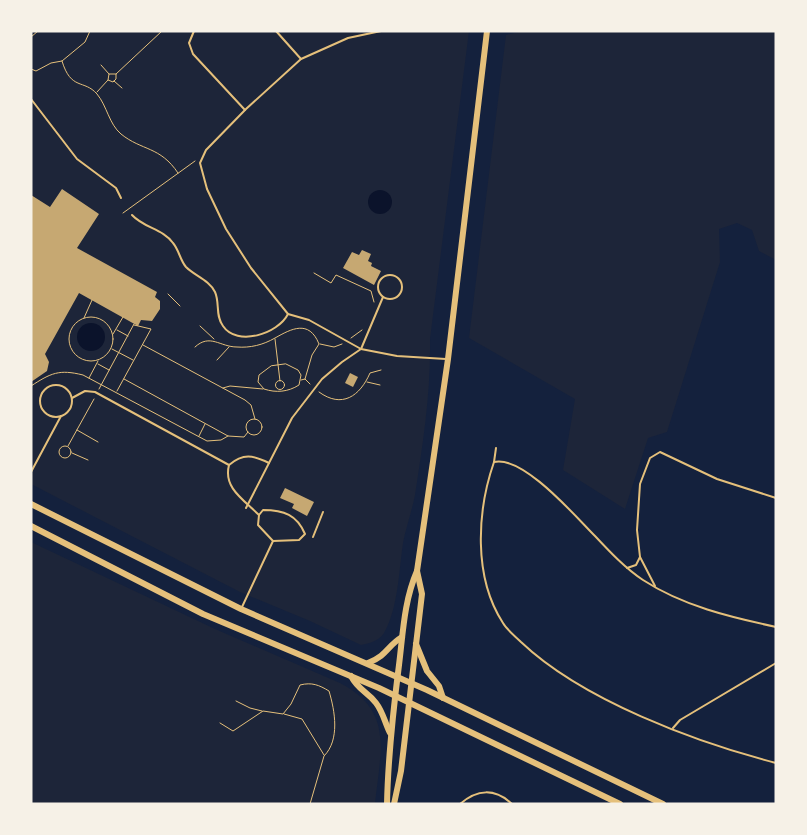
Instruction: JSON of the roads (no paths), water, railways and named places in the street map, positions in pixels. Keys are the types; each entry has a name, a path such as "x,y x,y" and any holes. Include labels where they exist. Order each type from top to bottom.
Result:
{"main road":[{"path":"387,804 390,734 397,676 408,591 417,572 448,359 486,31"},
{"path":"31,504 241,609 411,682 663,804"},
{"path":"31,526 203,614 395,695 620,804"},
{"path":"394,804 401,771 422,594 417,572"},
{"path":"368,663 386,654 402,637"},
{"path":"416,643 427,671 439,686 443,698"},
{"path":"351,676 357,688 370,696 378,706 390,734"}],"lane":[{"path":"194,31 189,43 193,54 245,110"},
{"path":"276,31 301,59"},
{"path":"381,31 369,32 348,38 301,59 245,110 206,150 200,163 207,189 226,229 252,268 288,314 309,320 360,349 397,356 448,359"},
{"path":"31,99 77,159 116,188 121,198"},
{"path":"132,216 164,234 173,243 185,266 209,284 216,294 219,319 224,328 232,334 247,336 265,333 277,327 288,314"},
{"path":"388,275 396,276 402,284 401,293 391,300 383,297 377,287 380,279 388,275"},
{"path":"246,508 292,418 315,388 342,362 360,349 383,297"},
{"path":"31,472 61,416 70,410 72,398 67,390 62,386 51,386 44,391 41,401 44,411 50,416 61,416"},
{"path":"72,398 85,391 97,393 229,465"},
{"path":"496,448 494,462 486,484 481,526 482,563 490,594 503,624 532,652 576,682 621,706 720,747 776,763"},
{"path":"655,586 640,557 637,530 640,484 650,458 660,452 717,479 776,498"},
{"path":"229,465 243,456 260,458 269,462"},
{"path":"494,462 503,460 518,467 544,486 627,568 655,586 714,613 776,627"},
{"path":"229,465 228,478 230,487 259,515"},
{"path":"263,510 289,513 301,524 305,534 299,540 273,541 258,525 259,515 263,510"},
{"path":"313,537 323,512"},
{"path":"241,609 273,541"},
{"path":"627,568 636,565 640,557"},
{"path":"672,728 680,720 776,663"},
{"path":"460,804 472,794 490,793 503,796 512,804"}]}
